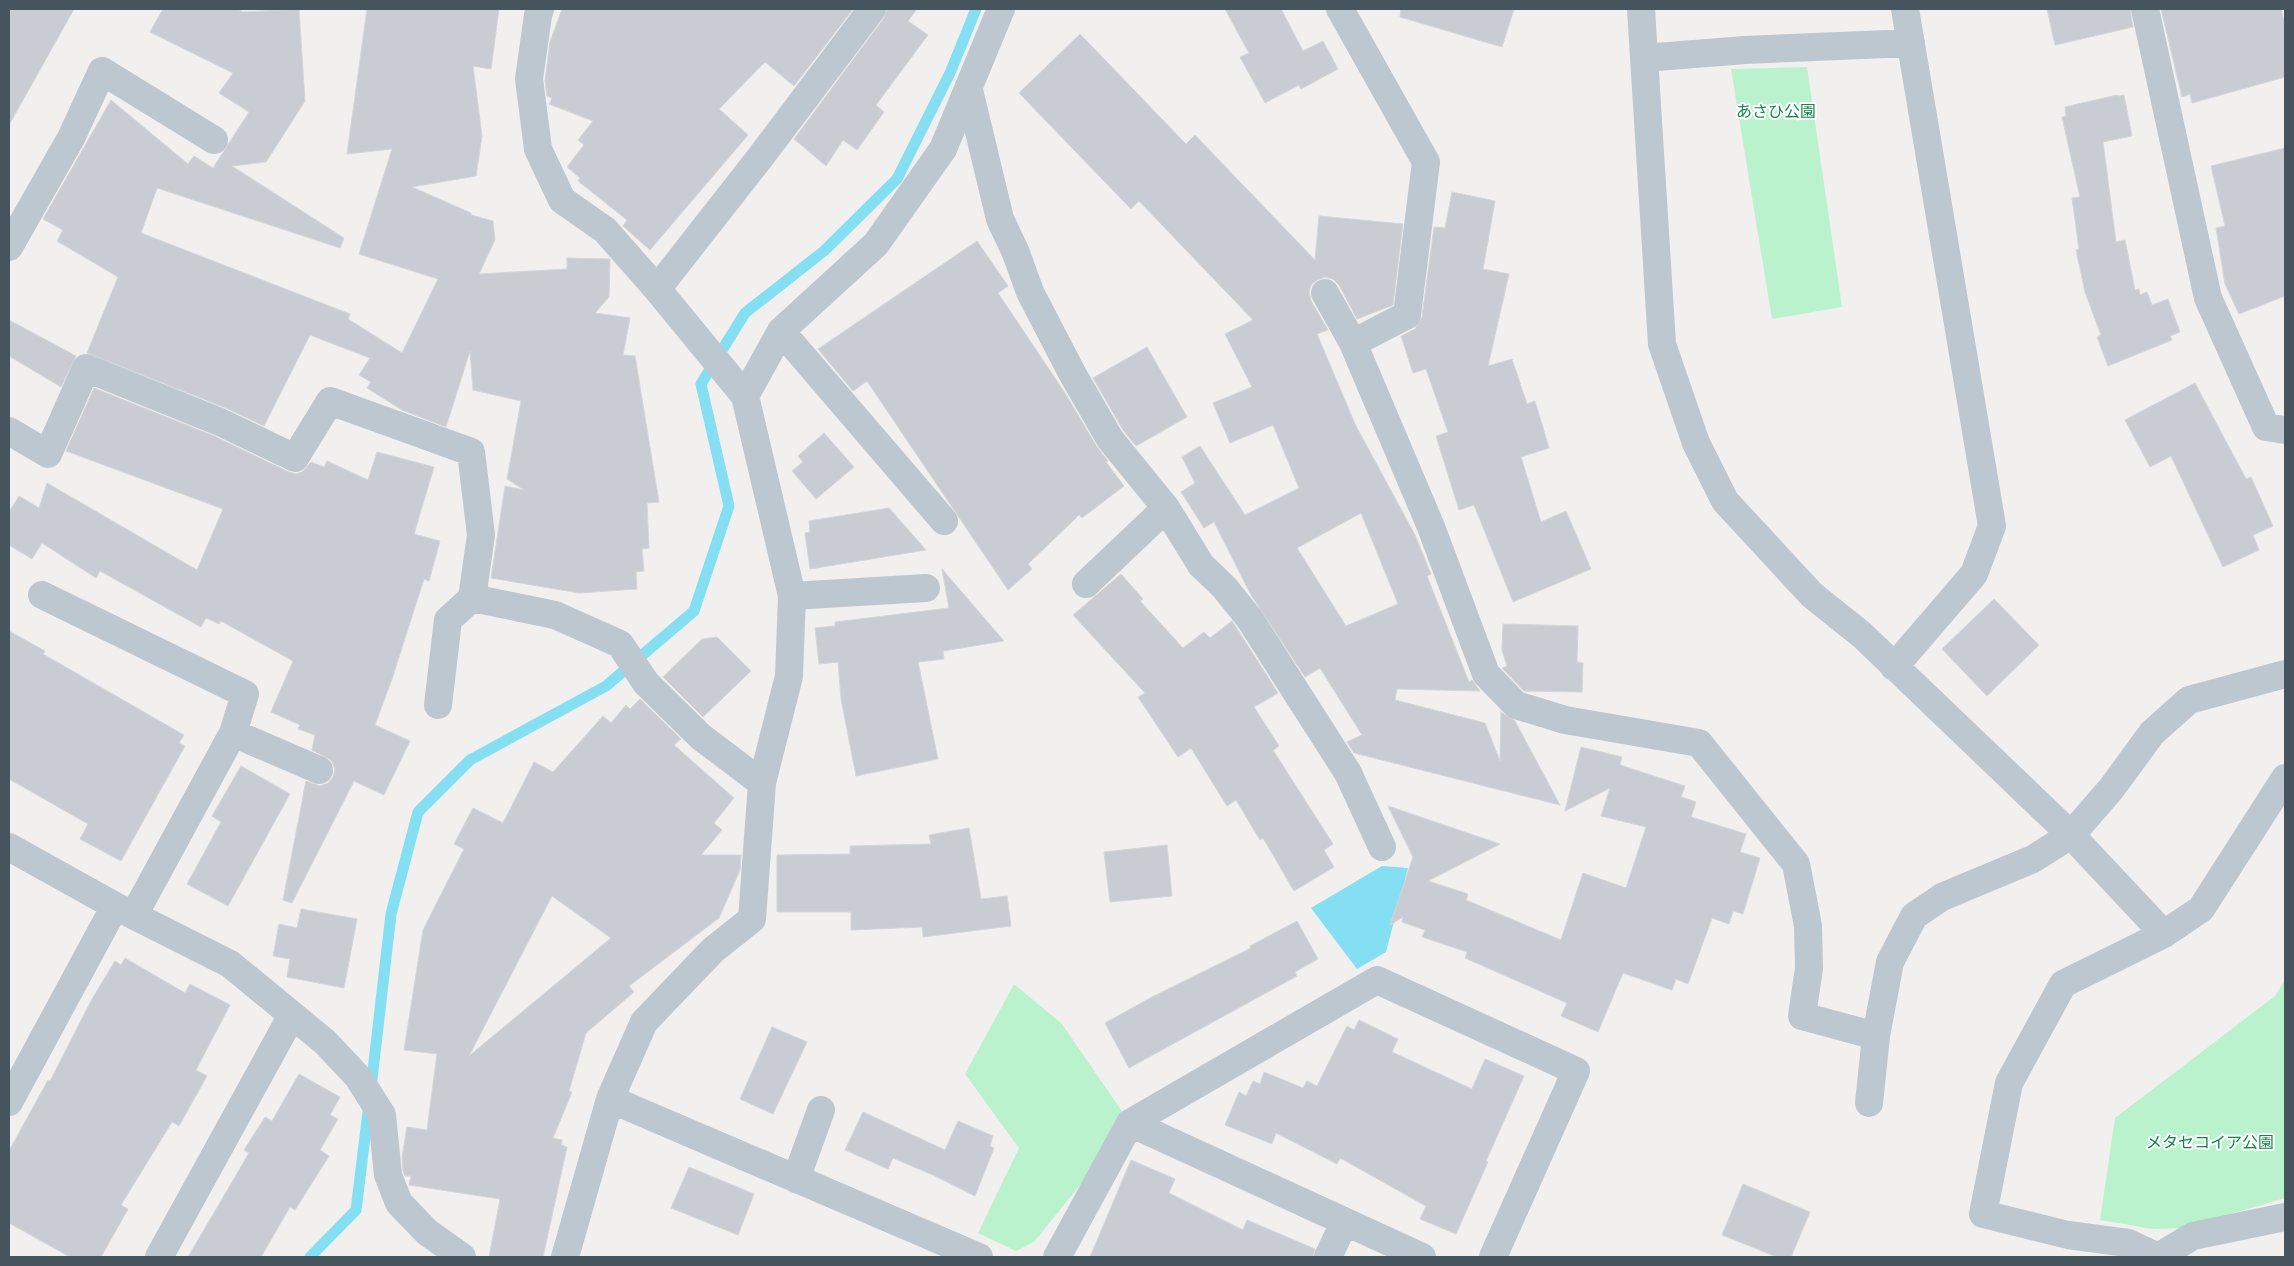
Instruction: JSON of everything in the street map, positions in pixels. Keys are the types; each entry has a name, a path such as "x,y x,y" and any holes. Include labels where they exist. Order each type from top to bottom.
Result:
{"street":[{"path":"540,9 529,80 538,149 562,200 605,230 746,396 792,596 789,676 762,783 752,919 713,950 644,1022 610,1099 565,1257"},
{"path":"657,289 759,159 872,9"},
{"path":"746,396 780,331 876,244 944,149 1001,9"},
{"path":"1340,9 1426,162 1407,315 1353,343"},
{"path":"1641,9 1662,344 1696,444 1724,501 1812,595 1862,635 2071,835 2164,934"},
{"path":"1894,667 1974,574 1992,526 1905,9"},
{"path":"2144,9 2208,298 2266,427 2285,430"},
{"path":"1644,58 1745,50 1911,43"},
{"path":"10,239 72,138 102,70 214,140"},
{"path":"969,90 1000,219 1016,253 1030,292 1072,373 1110,440 1166,508 1201,565 1224,587 1249,618 1348,772 1382,847"},
{"path":"1325,294 1353,343 1431,527 1486,674 1516,705 1565,720 1699,743 1796,864 1808,926 1809,968 1802,1016 1876,1036"},
{"path":"780,331 944,521"},
{"path":"9,431 48,454 86,368 220,422 296,458 330,401 470,452 481,535 472,598 448,620 438,704"},
{"path":"1086,584 1166,508"},
{"path":"792,596 926,588"},
{"path":"9,1102 233,733 245,694 42,595"},
{"path":"472,598 555,615 620,644 646,683 701,737 762,783"},
{"path":"1869,1103 1876,1036 1890,962 1914,916 1942,897 2033,859 2071,835 2111,789 2152,733 2189,700 2285,674"},
{"path":"233,733 319,770"},
{"path":"2285,778 2201,909 2164,934 2063,984 2008,1083 1983,1214 2068,1235 2128,1243 2158,1257 2193,1236 2285,1217"},
{"path":"9,847 230,964 325,1042 358,1077 382,1115 388,1175 399,1203 427,1232 462,1257"},
{"path":"1057,1257 1130,1123 1377,980 1576,1071 1493,1257"},
{"path":"159,1257 292,1015"},
{"path":"610,1099 980,1257"},
{"path":"796,1179 821,1110"},
{"path":"1130,1123 1344,1223 1422,1257"},
{"path":"1328,1257 1344,1223"}],"green space":[{"name":"あさひ公園","path":"1807,67 1842,307 1772,319 1731,69"},
{"name":"メタセコイア公園","path":"2285,980 2285,1198 2183,1228 2153,1229 2100,1220 2115,1118 2275,996"},
{"path":"1014,984 1062,1024 1130,1123 1034,1242 1016,1251 978,1233 1019,1148 965,1074"}],"water":[{"path":"1382,866 1408,868 1386,952 1357,969 1311,908"}],"building":[{"path":"9,9 74,9 9,125"},
{"path":"163,9 237,9 243,12 299,9 305,101 266,162 232,166 344,238 340,248 157,188 141,233 350,314 348,319 402,353 438,279 359,254 392,149 347,154 367,9 499,9 491,69 473,66 482,136 476,176 412,187 471,213 471,215 493,221 495,240 479,274 567,269 567,258 610,259 609,297 595,313 630,318 623,355 635,356 659,502 647,503 649,548 642,549 644,571 636,572 637,589 579,593 491,578 505,486 524,490 507,479 521,401 473,390 470,351 446,427 402,410 367,388 371,382 359,375 370,358 310,335 264,426 226,408 87,353 118,277 57,241 63,230 43,219 111,100 188,164 194,156 213,168 249,112 219,93 233,73 150,32"},
{"path":"562,9 853,9 794,86 765,62 719,109 748,135 650,250 623,226 627,220 578,181 580,178 567,167 584,145 578,140 593,121 549,104 552,98 547,96 545,81 550,42"},
{"path":"887,9 917,9 908,21 928,35 876,105 884,112 857,150 843,140 826,166 794,139 884,18"},
{"path":"1225,9 1281,9 1303,51 1323,41 1338,69 1301,89 1299,85 1265,103 1240,57 1249,53"},
{"path":"1401,9 1514,9 1502,47 1400,17"},
{"path":"2047,9 2130,9 2133,27 2055,45"},
{"path":"2161,9 2281,9 2285,25 2285,77 2192,103 2190,94 2182,97"},
{"path":"1080,34 1186,144 1195,135 1315,260 1319,216 1403,224 1393,305 1357,319 1339,285 1333,279 1325,277 1317,280 1311,285 1309,292 1311,301 1328,330 1317,334 1355,424 1415,535 1431,574 1427,576 1469,682 1472,680 1480,691 1397,689 1395,700 1485,723 1500,761 1501,712 1515,721 1560,805 1354,753 1347,742 1362,735 1320,668 1305,677 1251,595 1214,522 1204,528 1181,492 1195,483 1182,457 1200,446 1245,515 1299,488 1273,425 1230,443 1213,403 1252,387 1225,334 1253,320 1139,201 1131,209 1019,93","holes":["1361,513 1398,604 1346,626 1297,548"]},
{"path":"2124,95 2132,136 2103,142 2116,242 2125,240 2135,290 2139,289 2140,295 2147,292 2152,305 2168,299 2180,332 2170,336 2172,340 2108,366 2097,337 2101,335 2085,292 2076,250 2079,249 2072,198 2080,197 2062,117 2066,116 2065,107"},
{"path":"2285,148 2285,296 2239,314 2225,284 2216,228 2225,226 2211,166"},
{"path":"1452,192 1495,201 1483,269 1509,274 1488,366 1512,359 1527,404 1535,401 1549,448 1521,457 1541,522 1566,511 1591,569 1513,602 1474,505 1459,510 1436,436 1448,432 1426,369 1413,373 1401,336 1415,329 1422,317 1434,227 1445,228"},
{"path":"977,241 1008,286 998,293 1065,393 1097,447 1108,461 1106,462 1124,486 1082,518 1079,515 1028,564 1032,569 1008,590 867,381 853,391 818,349"},
{"path":"9,320 76,356 61,387 9,356"},
{"path":"1147,347 1187,417 1136,446 1123,430 1093,378"},
{"path":"2195,383 2246,479 2251,477 2273,526 2253,535 2259,550 2223,567 2171,456 2150,467 2125,420"},
{"path":"94,388 214,436 296,474 302,472 311,462 324,467 327,461 368,480 377,452 434,467 414,534 440,541 429,581 424,579 375,725 410,741 384,795 354,781 292,903 283,900 306,781 320,786 328,783 333,777 335,769 331,760 312,750 315,735 298,729 300,725 271,712 293,661 221,621 219,624 206,618 201,627 100,571 96,578 42,543 32,559 9,545 9,512 19,496 39,508 47,483 197,570 223,509 66,451"},
{"path":"824,433 854,467 816,499 792,471 803,462 798,456"},
{"path":"889,508 926,550 810,569 805,533 810,532 809,521"},
{"path":"942,569 1004,641 943,651 944,659 918,662 938,759 856,776 841,699 838,662 819,664 815,628 835,626 835,622 949,608"},
{"path":"1121,574 1143,599 1140,601 1183,648 1204,632 1210,638 1232,621 1278,693 1254,707 1279,746 1273,750 1333,844 1324,850 1334,867 1294,891 1263,838 1260,840 1236,800 1227,806 1191,748 1178,757 1138,697 1145,693 1073,615"},
{"path":"1994,599 2039,645 1987,696 1942,649"},
{"path":"1503,624 1578,626 1577,662 1583,663 1582,692 1524,691 1502,668 1507,666 1502,650"},
{"path":"9,631 45,651 43,654 184,735 179,743 185,746 121,861 80,839 88,824 9,779"},
{"path":"717,637 751,671 703,717 663,677 702,639"},
{"path":"640,699 681,739 674,745 734,798 714,823 722,830 701,855 741,855 740,870 719,918 629,986 634,992 586,1033 569,1091 572,1092 553,1138 562,1140 561,1145 567,1147 543,1257 489,1257 500,1199 409,1185 411,1176 405,1176 403,1171 402,1157 407,1127 427,1130 437,1054 404,1050 423,930 464,849 454,844 473,808 503,823 534,762 553,772 603,716 611,723 626,705 630,709","holes":["552,896 611,938 469,1056"]},
{"path":"1581,747 1622,757 1620,765 1685,786 1681,797 1696,802 1691,817 1746,834 1740,852 1760,858 1743,914 1733,911 1729,924 1712,918 1688,984 1676,979 1672,990 1623,973 1598,1032 1561,1016 1567,1003 1465,958 1467,952 1422,937 1425,930 1402,922 1403,917 1390,925 1413,857 1388,806 1500,844 1428,881 1468,894 1466,900 1561,940 1583,873 1626,888 1646,827 1601,816 1610,788 1565,811"},
{"path":"241,766 290,794 228,906 187,884 221,822 212,816"},
{"path":"969,828 981,899 1007,896 1011,926 923,937 922,927 851,930 851,912 777,912 777,855 850,854 850,846 931,844 929,835"},
{"path":"1167,845 1172,896 1110,902 1104,852"},
{"path":"301,909 357,919 344,988 287,977 290,959 273,956 279,924 297,928"},
{"path":"1297,921 1318,959 1295,972 1297,976 1129,1068 1105,1023 1152,997 1251,948 1250,946"},
{"path":"125,958 185,993 190,984 230,1005 196,1070 207,1076 179,1126 172,1122 121,1205 128,1209 101,1257 70,1257 9,1223 9,1151 48,1080 50,1081 92,999 115,961 121,965"},
{"path":"1359,1020 1398,1039 1392,1052 1472,1089 1485,1059 1524,1076 1456,1234 1420,1219 1426,1206 1340,1158 1337,1164 1276,1133 1272,1144 1225,1125 1239,1092 1246,1096 1253,1081 1260,1084 1264,1072 1303,1088 1307,1081 1317,1086 1347,1026 1354,1030"},
{"path":"772,1027 807,1042 773,1114 740,1099"},
{"path":"299,1074 340,1097 330,1115 338,1119 320,1150 329,1156 295,1210 290,1207 261,1257 188,1257 249,1153 244,1150 265,1117 272,1121"},
{"path":"863,1112 945,1150 958,1121 993,1136 990,1146 994,1148 975,1196 893,1158 888,1169 845,1150"},
{"path":"1131,1160 1175,1179 1169,1193 1243,1230 1247,1220 1315,1249 1313,1257 1090,1257"},
{"path":"689,1167 754,1194 738,1235 671,1208"},
{"path":"1743,1184 1810,1212 1791,1257 1777,1257 1722,1235"}],"waterway":[{"path":"371,1088 391,914 418,812 470,760 606,686 694,611 729,506 701,384 745,313 824,251 897,179 950,73 976,9"},
{"path":"310,1257 356,1210 369,1104"}]}
